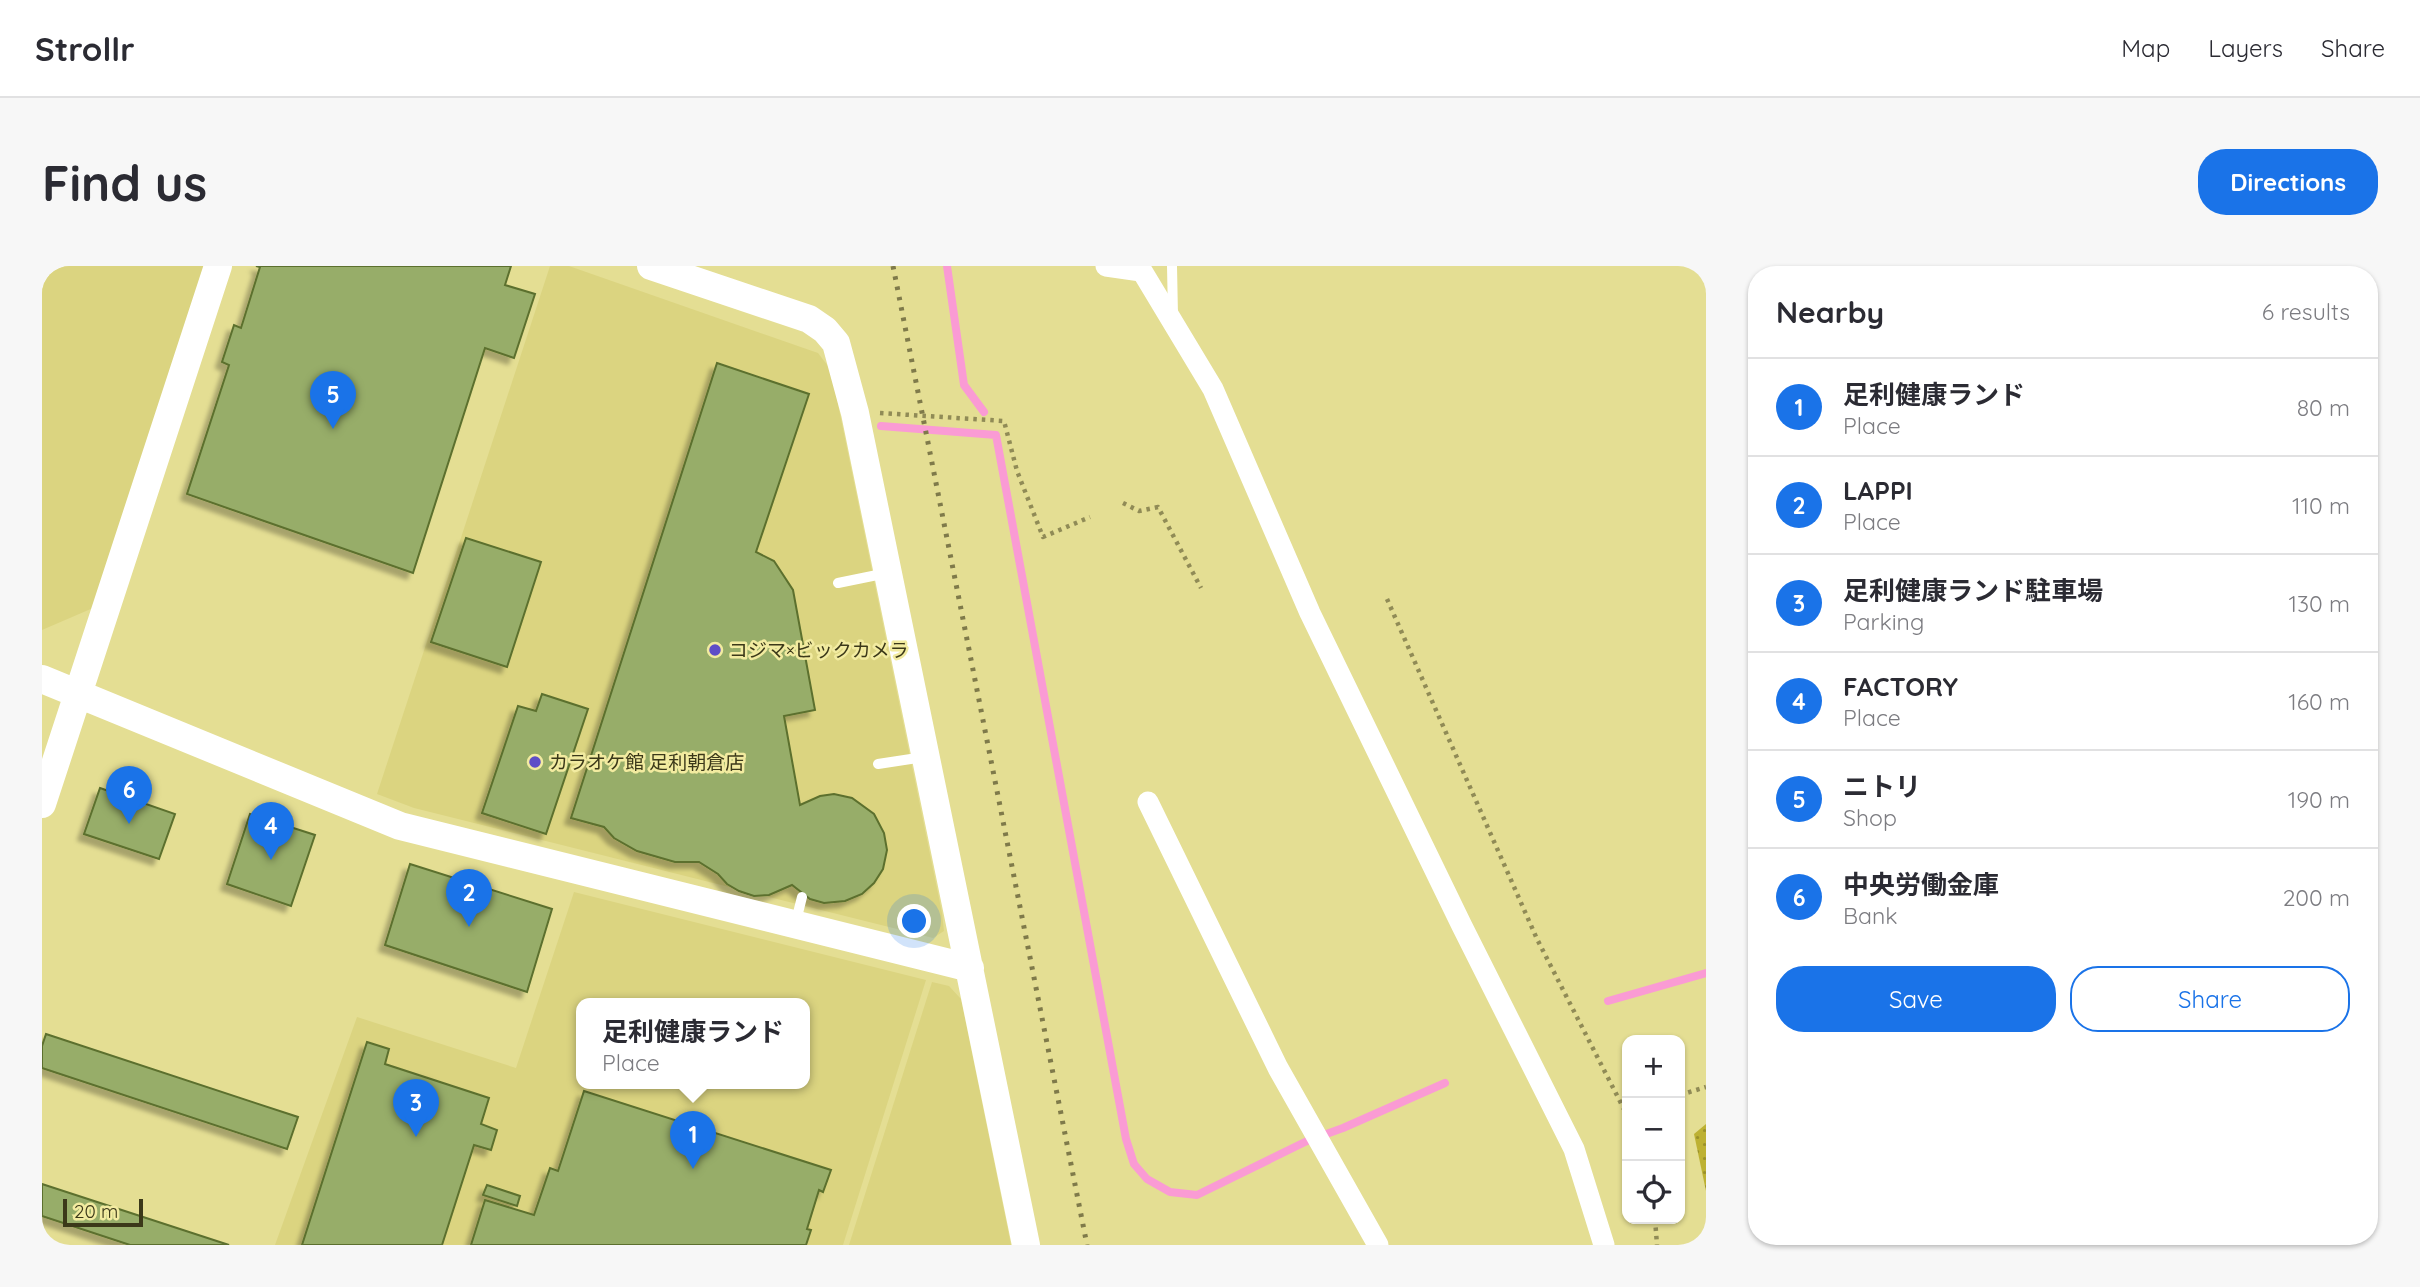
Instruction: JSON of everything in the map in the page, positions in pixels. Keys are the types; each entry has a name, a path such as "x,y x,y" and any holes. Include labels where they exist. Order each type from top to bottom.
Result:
{"street":[{"path":"42,804 218,266"},
{"path":"651,266 809,319 825,330 836,343 855,413 1026,1245"},
{"path":"1106,266 1140,268 1213,389 1310,613 1574,1149 1604,1245"},
{"path":"42,679 400,826 970,968"},
{"path":"1148,802 1278,1068 1378,1245"}],"lane":[{"path":"1172,266 1173,322"},
{"path":"838,583 888,573"},
{"path":"878,764 926,756"},
{"path":"795,925 802,897"}],"path":[{"path":"855,413 1004,421 1017,471 1043,537 1090,517"},
{"path":"1123,503 1139,511 1158,507 1201,588"},
{"path":"1387,598 1537,939 1622,1105"},
{"path":"1685,1094 1706,1087"},
{"path":"1655,1224 1657,1245"}],"shaded area":[{"path":"42,266 205,266 93,608 42,630"},
{"path":"550,266 569,266 818,353 831,370 942,913 944,931 933,938 414,808 377,794"},
{"path":"574,892 926,980 843,1245 275,1245 357,1017 516,1068"},
{"path":"932,982 949,986 961,999 1011,1245 849,1245"},
{"path":"1706,1124 1706,1191 1694,1134"}],"building":[{"path":"256,266 511,266 505,285 535,294 514,358 485,348 413,573 187,494 229,365 222,362 234,325 241,328 260,267"},
{"name":"コジマ×ビックカメラ","path":"717,363 809,394 756,552 774,561 793,590 815,710 784,716 800,805 820,796 834,794 852,798 874,814 884,833 887,850 883,869 874,883 862,894 845,901 824,903 810,899 792,885 769,895 754,896 727,884 718,874 699,862 675,862 637,851 614,838 604,827 571,818"},
{"path":"466,538 541,562 507,667 431,642"},
{"name":"カラオケ館 足利朝倉店","path":"542,694 588,709 546,834 482,813 518,706 536,711"},
{"path":"100,788 175,814 159,859 84,834"},
{"path":"250,814 315,835 291,906 227,884"},
{"path":"410,864 552,909 527,992 385,945"},
{"path":"46,1034 298,1117 287,1149 42,1068 42,1046"},
{"path":"367,1042 389,1049 385,1064 489,1098 481,1124 497,1130 491,1150 474,1145 442,1245 302,1245"},
{"path":"584,1091 831,1170 823,1192 819,1190 807,1229 811,1230 806,1245 471,1245 485,1200 534,1215 550,1168 558,1171"},
{"path":"42,1184 229,1245 130,1245 42,1216"},
{"path":"487,1185 520,1196 517,1206 483,1195"}],"waterway":[{"path":"947,266 964,385 984,412"},
{"path":"881,426 996,435 1126,1139 1134,1164 1147,1179 1170,1192 1197,1195 1307,1141 1445,1083"},
{"path":"1608,1001 1706,973"}],"railway":[{"path":"893,266 1087,1245"}],"place":[{"name":"ニトリ","path":"333,429"},
{"name":"コジマ×ビックカメラ","path":"715,650"},
{"name":"カラオケ館 足利朝倉店","path":"535,762"},
{"name":"中央労働金庫","path":"129,824"},
{"name":"FACTORY","path":"271,860"},
{"name":"LAPPI","path":"469,927"},
{"name":"足利健康ランド駐車場","path":"416,1137"},
{"name":"足利健康ランド","path":"693,1169"}]}
